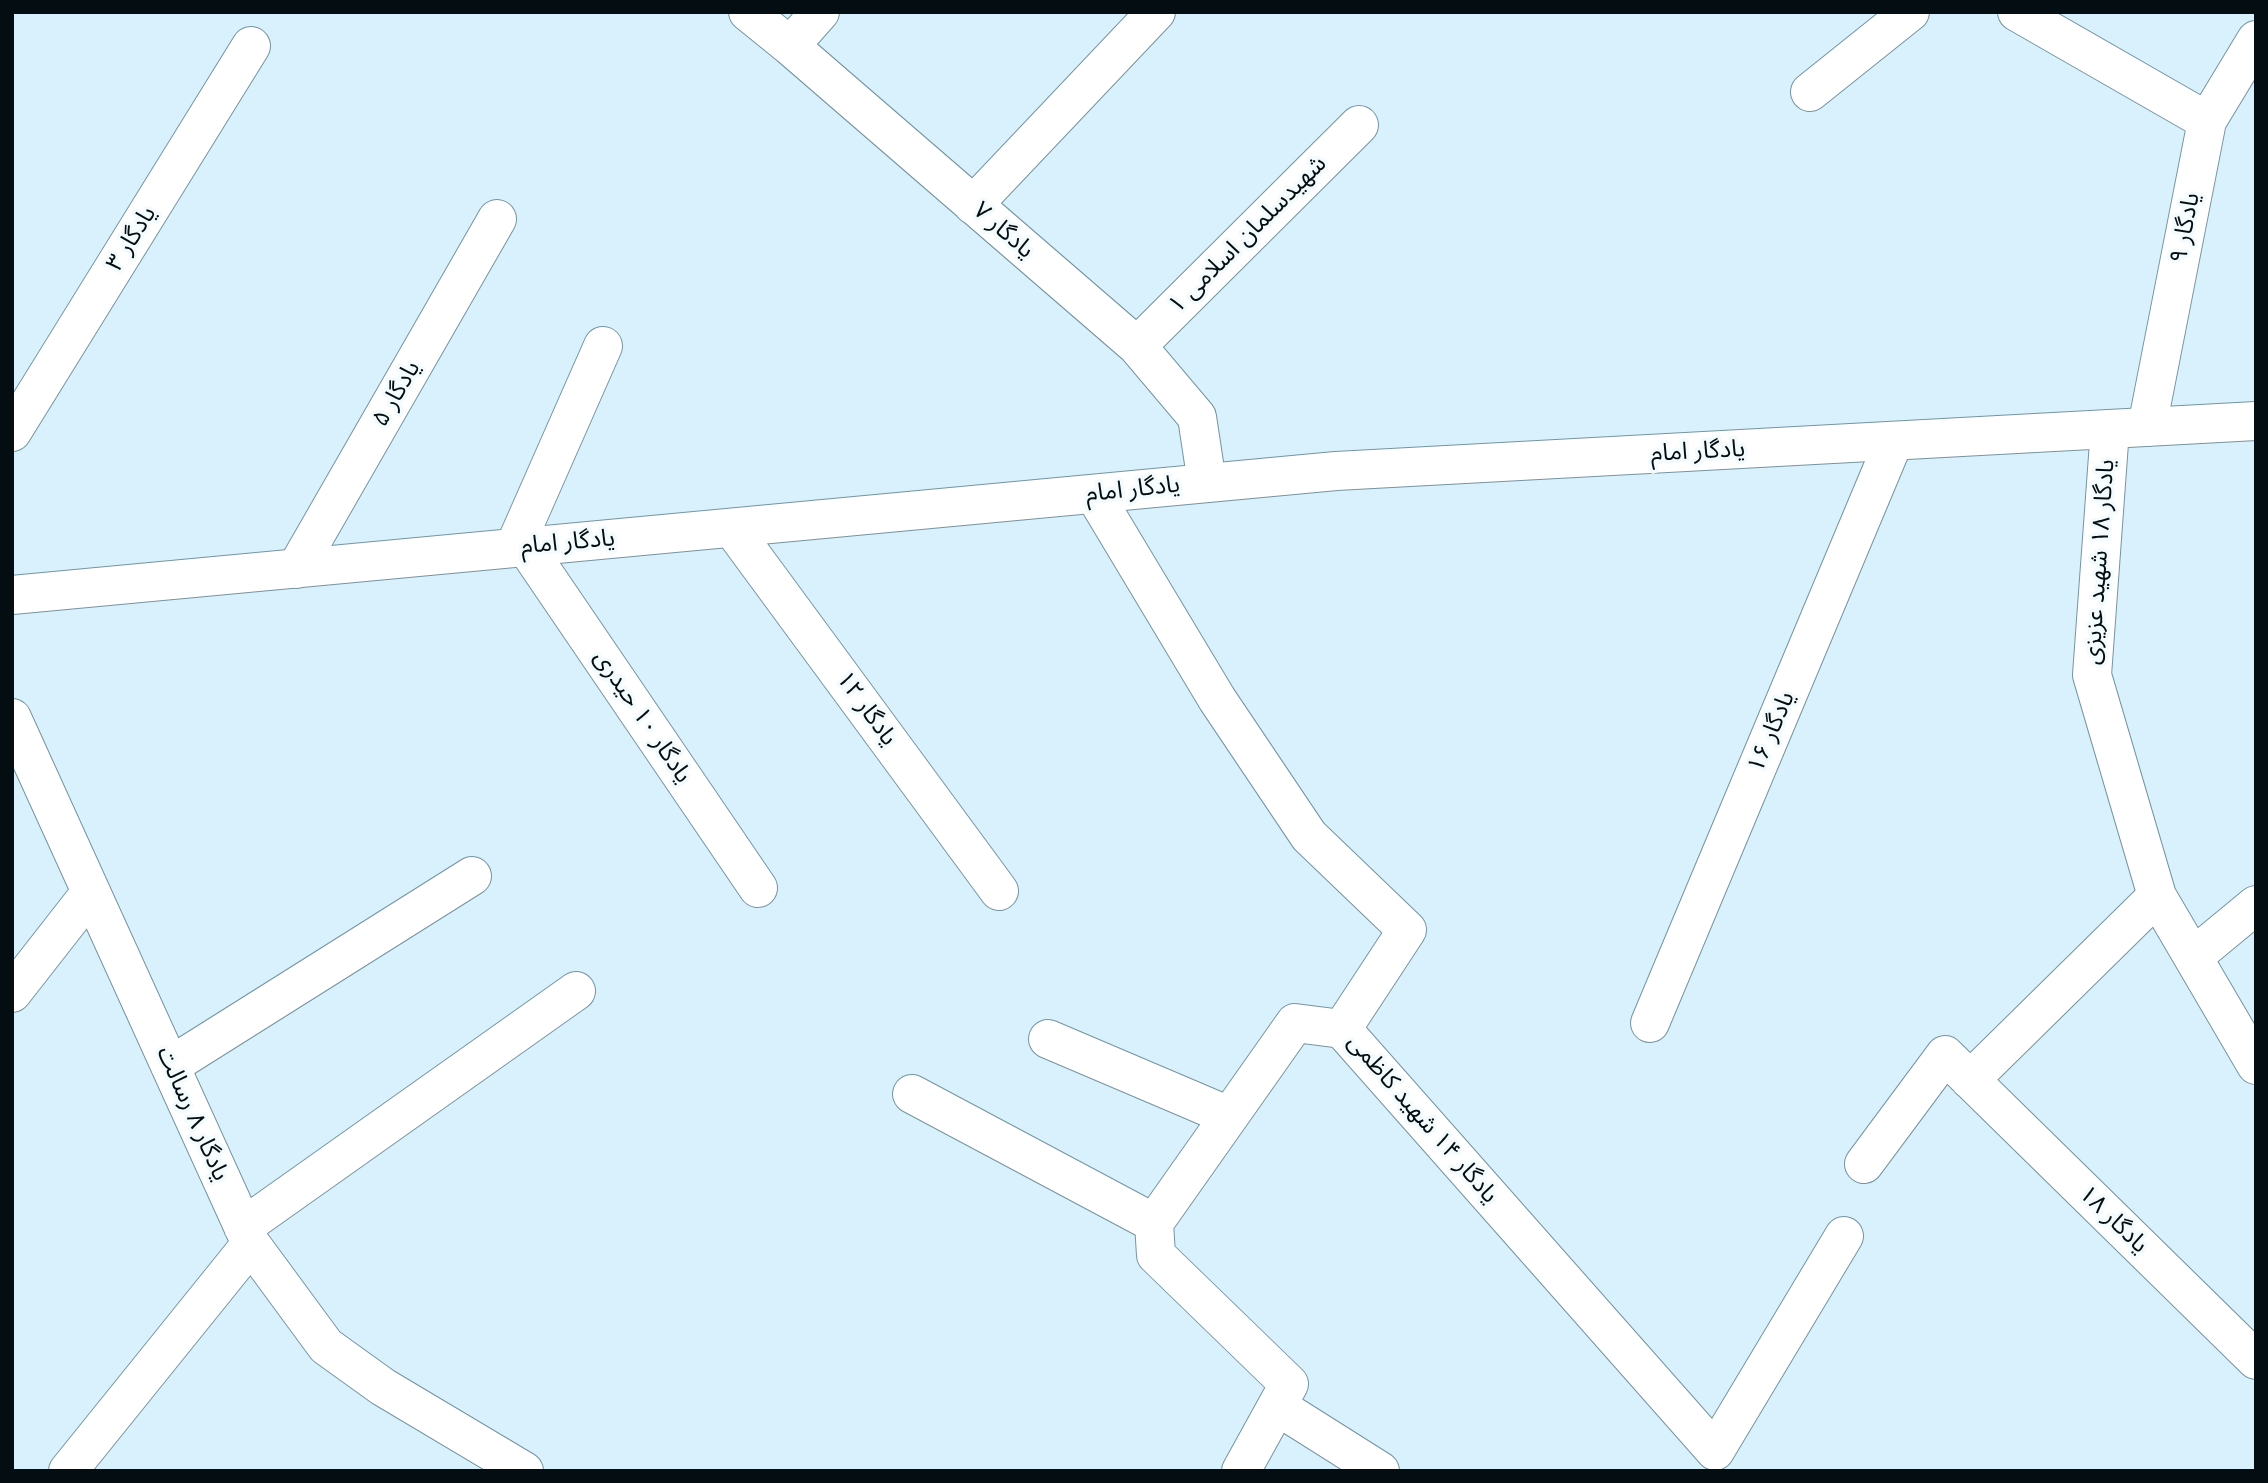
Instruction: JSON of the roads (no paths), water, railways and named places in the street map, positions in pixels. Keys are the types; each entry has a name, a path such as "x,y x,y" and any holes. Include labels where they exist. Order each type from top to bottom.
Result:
{"street":[{"name":"یادگار ۷","path":"748,12 1137,346 1197,417 1207,483"},
{"path":"790,46 820,12"},
{"path":"973,205 1156,12"},
{"path":"1810,92 1910,12"},
{"path":"2017,12 2207,121"},
{"name":"یادگار ۹","path":"2147,427 2207,121 2256,40"},
{"name":"یادگار ۳","path":"12,432 251,46"},
{"name":"شهیدسلمان اسلامی ۱","path":"1137,346 1359,125"},
{"name":"یادگار ۵","path":"296,569 497,219"},
{"path":"520,548 603,346"},
{"name":"یادگار امام","path":"12,594 1336,471 2256,421"},
{"name":"یادگار ۱۸ شهید عزیزی","path":"2110,429 2092,676 2157,896 2256,1065"},
{"name":"یادگار ۱۶","path":"1650,1023 1894,441"},
{"name":"یادگار ۱۴ شهید کاظمی","path":"1094,494 1217,699 1309,836 1407,930 1342,1029 1715,1451 1844,1236"},
{"name":"یادگار ۱۲","path":"732,528 999,891"},
{"name":"یادگار ۱۰ حیدری","path":"520,548 758,888"},
{"name":"یادگار ۸ رسالت","path":"12,718 247,1236 326,1346 383,1387 523,1471"},
{"path":"170,1066 472,876"},
{"path":"12,993 91,892"},
{"path":"1970,1080 2157,896"},
{"path":"2193,957 2256,905"},
{"path":"68,1471 247,1236 576,991"},
{"path":"1241,1471 1289,1384 1156,1255 1154,1223 1295,1023 1342,1029"},
{"path":"1048,1039 1229,1116"},
{"name":"یادگار ۱۸","path":"1864,1164 1945,1055 2256,1360"},
{"path":"912,1094 1154,1223"},
{"path":"1277,1406 1380,1471"}]}
